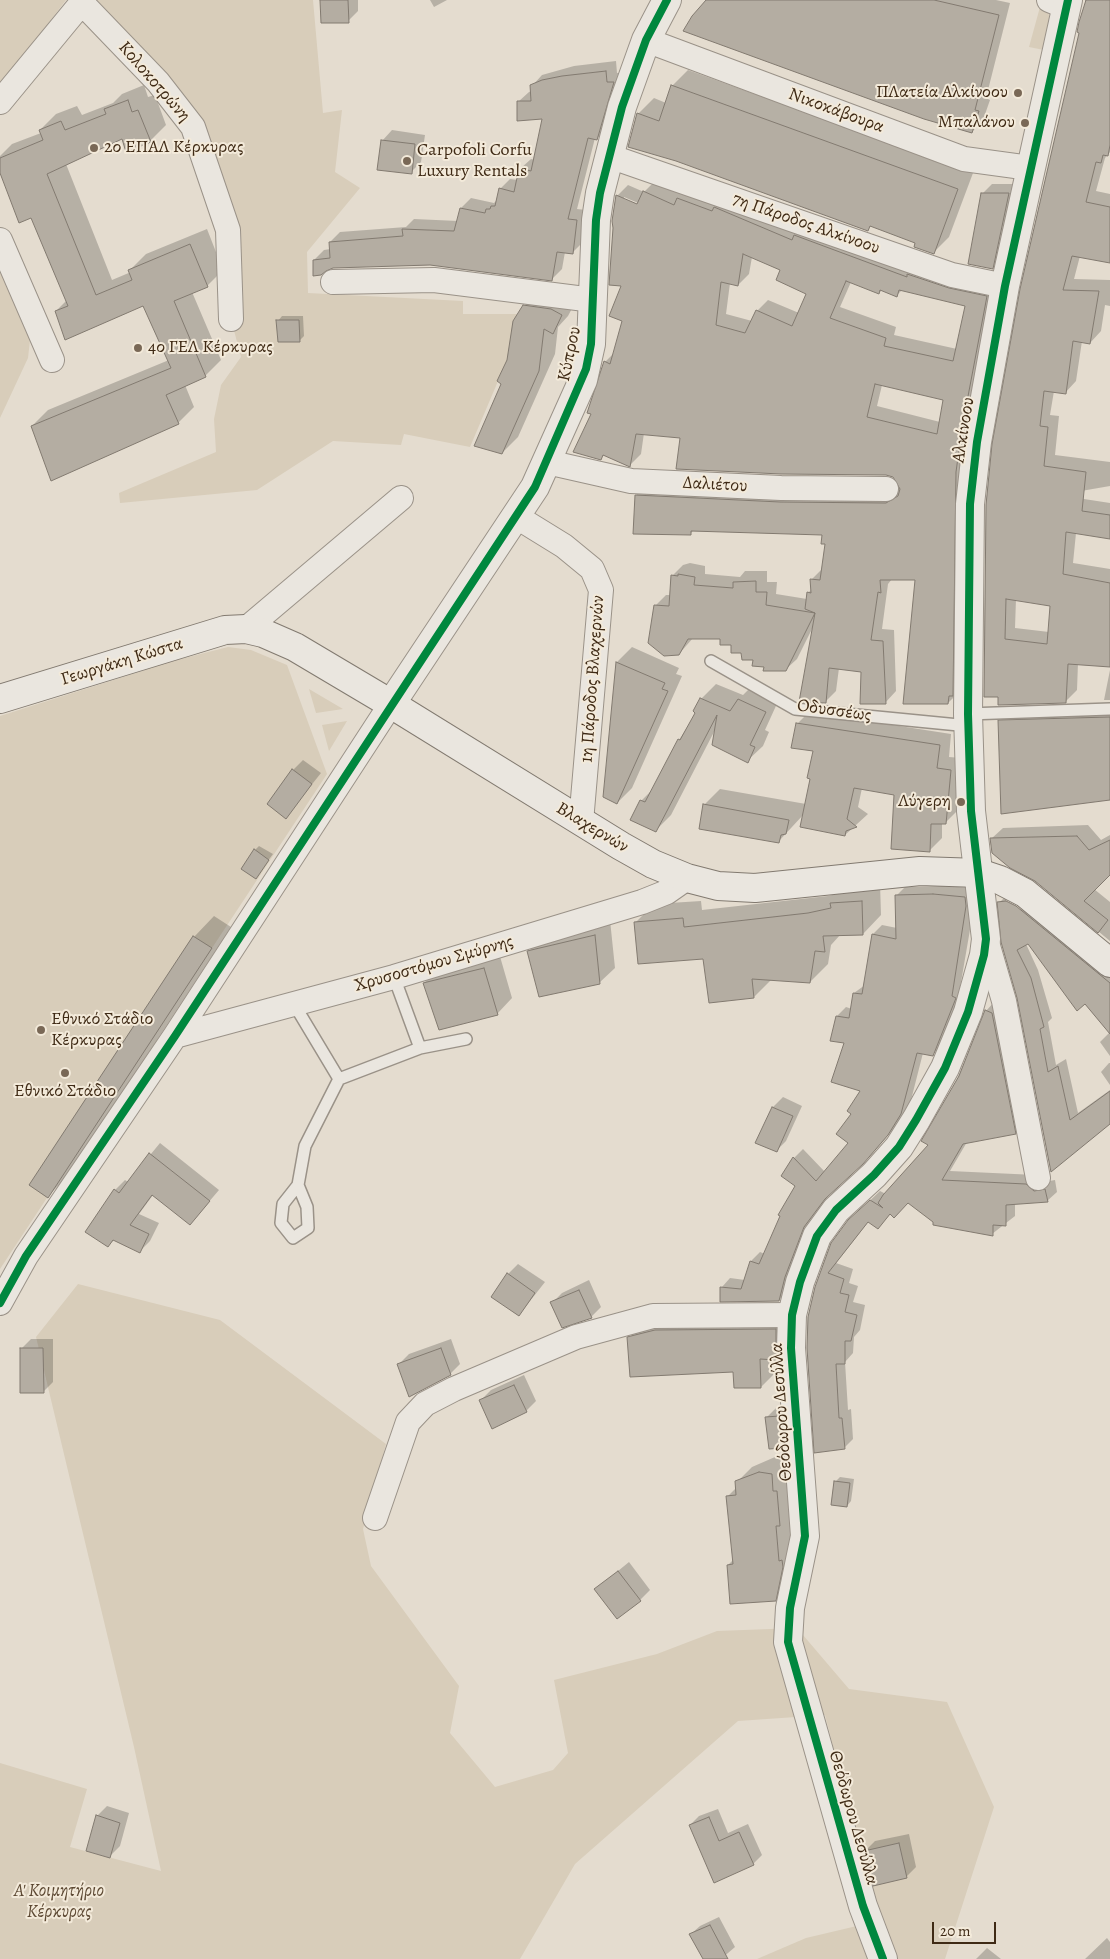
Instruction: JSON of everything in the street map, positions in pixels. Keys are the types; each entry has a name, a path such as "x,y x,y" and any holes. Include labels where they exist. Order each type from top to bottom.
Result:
{"street":[{"name":"Κολοκοτρώνη","path":"0,102 83,2 158,82 193,127 228,230 231,319"},
{"name":"Κύπρου","path":"391,704 517,517 546,462 586,369 591,344 596,220 609,156 622,107 646,40 664,2"},
{"name":"Αλκίνοου","path":"979,874 971,811 968,720 970,504 977,442 1005,286 1030,168 1061,2"},
{"name":"Νικοκάβουρα","path":"646,40 964,159 1030,168"},
{"name":"7η Πάροδος Αλκίνοου","path":"609,156 952,275 1005,286"},
{"path":"0,240 52,360"},
{"path":"333,282 434,280 592,300"},
{"name":"Δαλιέτου","path":"546,462 631,481 781,488 886,489"},
{"path":"246,629 401,498"},
{"name":"1η Πάροδος Βλαχερνών","path":"517,517 564,546 592,569 601,590 581,822"},
{"name":"Γεωργάκη Κώστα","path":"0,699 225,630 246,629"},
{"name":"Βλαχερνών","path":"246,629 263,633 285,642 391,704 581,822 639,856 687,878 718,886 755,888 920,871 979,874 1000,880 1025,892 1110,963"},
{"path":"0,1303 26,1256 175,1036 391,704"},
{"name":"Θεόδωρου Δεσύλλα","path":"883,1959 861,1898 788,1642 790,1608 805,1536 791,1348 792,1315 800,1282 818,1236 836,1210 874,1175 899,1146 945,1068 968,1012 981,969 986,939 979,874"},
{"name":"Χρυσοστόμου Σμύρνης","path":"175,1036 394,977 642,902 667,892 687,878"},
{"path":"986,939 1004,1001 1038,1178"},
{"path":"375,1518 408,1422 425,1404 576,1337 653,1316 792,1315"}],"lane":[{"name":"Οδυσσέως","path":"711,661 795,709 968,720 1110,709"},
{"path":"394,977 420,1048"},
{"path":"294,1004 339,1079"},
{"path":"298,1185 305,1146 339,1079 420,1048 466,1040"}],"green space":[{"path":"0,0 66,0 0,87"},
{"path":"81,0 313,0 323,113 342,110 335,172 360,188 307,252 308,293 463,301 463,314 517,314 507,360 470,447 404,434 401,445 333,441 257,490 120,503 119,493 216,452 214,419 221,385 241,357 231,319 228,230 193,127"},
{"path":"1040,7 1046,10 1051,18 1044,50 1029,47"},
{"path":"0,251 32,322 28,358 0,418"},
{"name":"Εθνικό Στάδιο","path":"228,647 251,650 287,665 327,774 0,1269 0,716 145,670 145,668"},
{"path":"309,689 343,709 316,713"},
{"path":"347,721 329,751 322,725"},
{"name":"Α' Κοιμητήριο Κέρκυρας","path":"78,1284 220,1320 386,1444 363,1529 371,1566 459,1686 450,1733 495,1787 553,1770 568,1753 554,1680 657,1654 717,1631 797,1628 849,1689 947,1702 994,1807 945,1959 757,1959 806,1938 878,1921 825,1715 738,1721 575,1864 520,1959 0,1959 0,1763 87,1789 70,1847 161,1871 134,1747 36,1337"}],"building":[{"path":"320,0 348,0 349,23 321,23"},
{"path":"706,0 934,0 999,15 975,110 979,111 972,133 924,119 683,31 692,16"},
{"path":"1086,0 1110,0 1110,145 1108,156 1103,155 1101,163 1096,162 1086,202 1110,207 1110,263 1072,256 1063,290 1099,291 1090,344 1073,341 1066,394 1044,391 1040,426 1048,427 1044,466 1086,472 1082,511 1110,515 1110,539 1066,532 1063,574 1110,583 1110,667 1068,664 1066,703 998,705 998,697 984,697 986,505 992,444 1020,289 1079,33 1077,32","holes":["1006,599 1050,606 1047,644 1005,639"]},
{"path":"606,71 607,82 614,82 597,140 588,138 568,219 577,220 573,254 557,252 552,281 430,265 333,268 321,275 313,276 313,260 330,258 329,242 403,236 402,229 454,231 460,208 485,213 486,209 495,206 499,188 514,192 519,168 531,171 542,119 517,121 517,101 531,101 530,85 542,80 562,76"},
{"path":"671,85 958,189 934,254 914,247 915,243 870,226 868,231 676,161 628,147 637,113 659,121"},
{"path":"128,100 132,112 138,110 151,142 126,152 122,139 47,174 96,295 132,280 128,270 190,244 208,287 174,301 206,377 166,395 179,424 51,481 31,426 171,368 143,306 65,340 55,311 68,306 31,218 19,223 0,173 0,158 43,140 39,130 61,121 65,130 106,114 104,109"},
{"path":"381,140 415,144 412,174 377,170"},
{"path":"643,191 674,205 677,198 712,211 714,207 792,240 794,235 907,277 907,274 949,288 987,296 962,428 956,472 953,696 949,696 948,704 903,704 915,580 880,580 881,593 878,592 871,640 883,641 886,704 860,704 861,672 829,668 826,703 799,702 815,613 805,609 807,592 811,593 810,579 820,580 825,544 821,544 822,535 691,531 691,535 633,534 635,495 780,502 886,503 898,496 900,489 893,477 886,475 781,474 676,469 680,438 636,434 630,467 603,455 601,460 573,452 591,414 587,413 604,361 610,364 622,321 609,316 621,286 609,285 612,221 616,195 637,204","holes":["743,254 780,270 776,280 806,294 792,326 756,310 745,333 716,325 721,282 738,286","846,281 879,294 880,290 897,297 899,290 965,306 953,361 884,346 886,338 830,318","875,384 943,400 937,434 867,417"]},
{"path":"981,193 1009,193 993,269 968,264"},
{"path":"523,305 551,309 562,315 553,334 544,329 539,371 502,454 474,446 501,384 497,381 507,360 513,321"},
{"path":"276,320 299,320 300,342 278,342"},
{"path":"678,574 695,577 694,585 733,588 733,582 756,581 756,592 767,592 766,605 815,613 786,671 763,671 764,667 752,666 753,660 742,660 741,653 731,653 731,645 720,645 720,639 688,639 679,655 664,656 648,643 654,605 669,606 671,575 678,576"},
{"path":"616,662 665,683 662,689 668,691 617,804 603,797"},
{"path":"700,698 730,711 738,699 766,712 750,745 755,747 748,763 712,745 717,715 656,832 630,820 640,800 645,802 678,739 680,740 695,713 693,711"},
{"path":"1110,717 1110,800 1001,814 998,720"},
{"path":"796,723 940,745 937,768 951,770 946,824 931,824 930,852 891,849 894,795 854,788 847,819 857,827 846,831 845,836 800,827 810,779 807,778 813,751 791,748"},
{"path":"292,769 312,784 286,819 267,804"},
{"path":"703,804 789,820 786,834 781,835 779,843 699,829"},
{"path":"1077,836 1089,850 1110,840 1110,875 1084,901 1108,920 1098,933 1035,881 1010,868 992,853 990,838"},
{"path":"254,849 269,860 256,879 241,869"},
{"path":"933,894 965,897 966,906 952,996 956,998 933,1056 917,1053 901,1114 888,1135 863,1164 825,1199 804,1227 785,1277 779,1301 720,1302 720,1287 741,1289 750,1261 759,1264 780,1216 778,1215 795,1186 781,1176 793,1157 816,1181 848,1143 836,1134 851,1114 847,1111 860,1091 831,1082 844,1043 830,1041 836,1016 849,1018 853,993 862,994 872,934 896,939 895,895"},
{"path":"862,901 863,935 823,936 825,952 815,951 810,983 752,979 754,998 709,1003 703,959 638,964 634,922 683,918 684,927 808,913 831,908 830,903"},
{"path":"1006,901 1016,906 1110,983 1110,1034 1085,1004 1077,1011 1028,944 1017,950 1031,978 1044,1027 1040,1029 1048,1072 1058,1066 1070,1120 1110,1091 1110,1124 1051,1172 1017,998 1001,942 997,902"},
{"path":"595,935 600,984 539,997 527,951"},
{"path":"193,936 212,948 48,1198 29,1185"},
{"path":"484,968 498,1015 439,1030 423,983"},
{"path":"985,1010 992,1013 1016,1134 963,1144 942,1180 1026,1184 1034,1191 1045,1189 1048,1202 1006,1205 1006,1226 993,1225 993,1236 933,1225 933,1222 908,1203 894,1218 890,1214 878,1229 868,1222 828,1273 844,1279 840,1293 849,1295 845,1312 857,1315 851,1341 845,1341 845,1364 836,1364 839,1418 842,1418 845,1449 814,1453 807,1348 808,1317 815,1287 831,1243 848,1220 870,1200 883,1208 878,1203 883,1195 928,1145 921,1141 959,1076"},
{"path":"772,1107 793,1116 777,1152 755,1143"},
{"path":"149,1153 210,1201 190,1225 152,1195 130,1225 149,1234 140,1253 113,1240 108,1247 85,1232 114,1189 119,1193"},
{"path":"507,1273 535,1293 519,1316 491,1297"},
{"path":"579,1290 592,1318 562,1328 550,1302"},
{"path":"776,1329 776,1360 760,1359 761,1388 734,1388 733,1372 630,1377 627,1337 655,1330"},
{"path":"20,1348 43,1348 44,1393 20,1393"},
{"path":"441,1348 451,1375 409,1397 397,1364"},
{"path":"514,1385 527,1412 492,1429 479,1400"},
{"path":"780,1416 783,1448 769,1449 765,1417"},
{"path":"759,1472 772,1474 773,1491 777,1491 780,1526 776,1526 779,1561 782,1560 783,1567 776,1601 730,1604 727,1565 733,1564 726,1496 736,1495 735,1481"},
{"path":"834,1481 850,1483 847,1507 831,1505"},
{"path":"618,1571 641,1601 617,1619 594,1589"},
{"path":"96,1815 120,1823 110,1858 86,1851"},
{"path":"709,1817 719,1841 739,1832 754,1865 714,1883 689,1825"},
{"path":"899,1843 907,1878 873,1886 864,1851"},
{"path":"710,1925 728,1959 703,1959 689,1934"}],"cycle path":[{"path":"0,1303 26,1256 175,1036 535,487 586,369 591,344 596,220 600,193 622,107 646,40 667,0"},
{"path":"883,1959 863,1906 788,1642 790,1608 805,1536 791,1348 792,1315 800,1282 817,1236 836,1210 874,1175 899,1147 945,1068 968,1012 984,955 986,939 971,811 968,714 970,504 977,442 1005,286 1068,0"}],"place":[{"name":"ΠΛατεία Αλκίνοου","path":"1018,93"},
{"name":"Μπαλάνου","path":"1025,123"},
{"name":"2ο ΕΠΑΛ Κέρκυρας","path":"94,148"},
{"name":"Carpofoli Corfu Luxury Rentals","path":"407,161"},
{"name":"4ο ΓΕΛ Κέρκυρας","path":"138,348"},
{"name":"Λύγερη","path":"961,802"},
{"name":"Εθνικό Στάδιο Κέρκυρας","path":"41,1030"},
{"name":"Εθνικό Στάδιο","path":"65,1073"}]}
